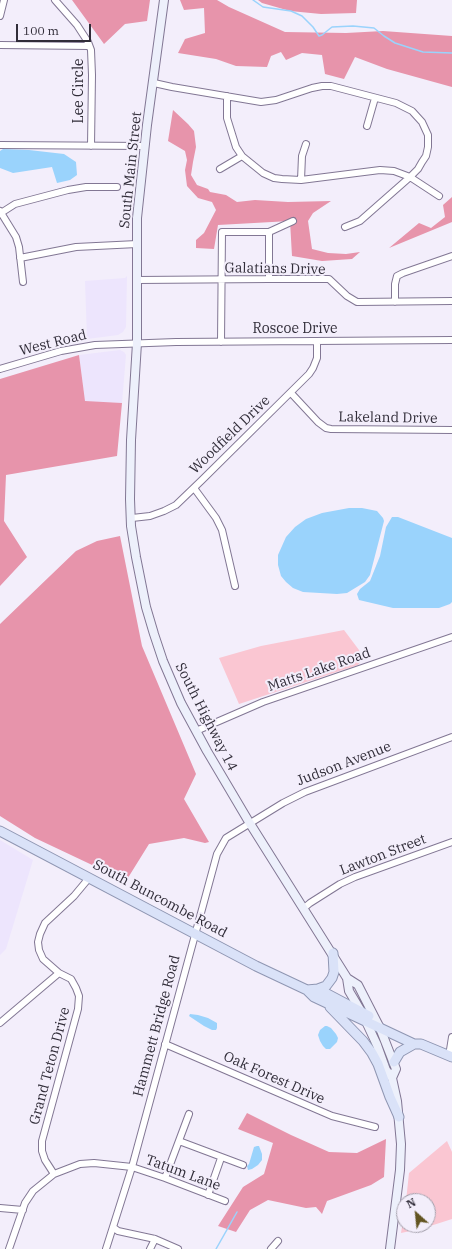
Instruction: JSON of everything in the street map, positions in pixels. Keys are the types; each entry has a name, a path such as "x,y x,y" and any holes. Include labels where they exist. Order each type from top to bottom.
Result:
{"main road":[{"name":"South Main Street","path":"137,343 137,212 144,146 154,82 164,0"},
{"name":"South Highway 14","path":"137,343 131,440 131,526 140,580 154,634 173,685 196,731 249,822 333,953 347,978 349,991 364,1017 377,1045 386,1070 392,1078 397,1101 401,1144 400,1170 390,1249"},
{"name":"South Buncombe Road","path":"0,831 256,966 307,990 314,997 364,1017"},
{"path":"307,990 318,989 326,986 332,978 334,972 333,953"},
{"name":"South Highway 14","path":"347,978 358,985 378,1024 396,1069 392,1078"},
{"name":"South Buncombe Road","path":"318,989 364,1017 417,1044 450,1057"},
{"path":"326,1003 358,1035 372,1054 378,1064 399,1117"},
{"path":"394,1062 400,1052 417,1044"}],"street":[{"path":"0,16 4,0"},
{"name":"Lee Circle","path":"55,0 77,25 92,54 91,146"},
{"path":"0,45 89,46"},
{"path":"154,82 172,87 261,102 276,100 322,86 339,88 396,103 412,111 419,118 426,129 428,140 426,156 418,169 410,177 360,221 345,226"},
{"path":"227,96 227,118 236,146 242,156 263,173 282,179 301,180 380,170 394,171 410,177 439,196"},
{"path":"367,126 375,98"},
{"path":"301,180 302,156 306,144"},
{"path":"0,145 144,146"},
{"path":"220,169 242,156"},
{"path":"23,282 16,237 1,212 15,204 68,190 86,187 117,187"},
{"path":"221,342 222,232 268,232 293,221"},
{"path":"268,232 269,279"},
{"path":"20,258 76,246 137,244"},
{"path":"395,302 395,284 397,276 452,256"},
{"name":"Galatians Drive","path":"137,280 329,279 347,296 357,302 452,301"},
{"name":"Roscoe Drive","path":"137,343 452,340"},
{"name":"Woodfield Drive","path":"132,518 150,516 164,512 176,505 194,488 309,374 317,358 316,341"},
{"name":"West Road","path":"0,369 78,347 137,343"},
{"name":"Lakeland Drive","path":"291,393 321,425 331,429 452,430"},
{"path":"194,488 216,518 222,530 235,586"},
{"name":"Matts Lake Road","path":"196,731 263,702 452,637"},
{"name":"Judson Avenue","path":"249,822 283,802 305,792 452,736"},
{"name":"Hammett Bridge Road","path":"106,1249 114,1228 132,1167 217,854 226,838 249,822"},
{"name":"Lawton Street","path":"304,908 340,884 355,877 452,842"},
{"name":"Grand Teton Drive","path":"54,1174 45,1160 42,1151 42,1141 79,1002 77,990 74,984 70,979 46,962 41,955 38,945 40,934 48,920 74,896 89,878"},
{"path":"0,1023 60,973"},
{"path":"450,1057 452,1037"},
{"name":"Oak Forest Drive","path":"165,1044 332,1116 375,1127"},
{"path":"165,1178 189,1114"},
{"path":"179,1141 243,1166"},
{"path":"208,1195 221,1158"},
{"name":"Tatum Lane","path":"9,1249 27,1200 33,1191 54,1174 74,1166 87,1163 132,1167 165,1178 225,1202"},
{"path":"0,1208 23,1210"},
{"path":"114,1228 118,1231 155,1239 178,1249"},
{"path":"150,1249 155,1239"},
{"path":"271,1249 278,1241"}],"shaded area":[{"path":"72,0 150,0 147,21 125,24 104,44"},
{"path":"180,0 217,0 229,7 285,32 346,33 383,31 452,36 452,87 387,69 355,57 344,79 325,74 322,55 302,53 286,60 281,52 271,56 267,67 236,66 216,59 178,53 185,39 205,33 204,8 184,10"},
{"path":"258,0 357,0 356,13 321,14 290,11 262,3"},
{"path":"173,110 194,131 196,147 191,175 197,185 208,189 210,192 226,195 237,202 255,200 288,202 331,201 313,213 308,221 312,249 328,253 346,254 360,252 352,259 322,261 292,256 290,221 218,225 214,249 196,248 196,240 204,233 216,210 212,202 198,198 187,186 185,170 187,160 185,151 168,141"},
{"path":"452,197 452,222 389,248 419,223 431,228 445,217 443,205"},
{"path":"127,276 126,327 123,332 118,335 87,339 85,281 125,278"},
{"path":"120,350 126,355 122,403 85,402 79,355"},
{"path":"79,355 85,401 122,403 117,456 6,475 4,521 27,557 0,586 0,379"},
{"path":"120,536 142,646 196,774 184,799 209,842 205,843 184,838 149,844 126,881 35,838 0,816 0,624 76,551 97,541"},
{"path":"344,630 359,650 362,660 358,665 239,704 219,658 261,646"},
{"path":"0,840 33,860 6,949 0,955"},
{"path":"247,1113 329,1152 357,1153 386,1139 384,1177 371,1185 327,1201 322,1214 316,1207 306,1208 268,1200 250,1210 236,1232 218,1226 243,1187 264,1174 273,1143 238,1129"},
{"path":"447,1141 452,1152 452,1219 436,1224 436,1193 407,1193 409,1173"}],"water":[{"path":"3,149 64,154 76,162 77,175 70,180 57,183 52,167 13,173 0,168 0,151"},
{"path":"349,508 362,508 377,511 384,521 370,575 365,582 347,593 337,594 303,592 293,588 281,576 278,565 278,555 286,537 295,527 306,519 322,513"},
{"path":"392,517 398,517 452,538 452,602 450,604 439,608 393,608 359,600 357,594 360,589 370,581 380,556 386,527"},
{"path":"190,1014 208,1018 217,1023 216,1030 212,1030 204,1026 189,1016"},
{"path":"325,1026 331,1028 338,1038 337,1042 330,1049 326,1049 323,1046 318,1035 320,1030"},
{"path":"259,1146 262,1154 262,1160 258,1165 248,1170 247,1166 254,1147"}],"waterway":[{"path":"253,0 263,7 291,11 302,16 313,27 319,36 332,27 353,26 374,28 395,43 423,52 452,53"},
{"path":"216,1249 237,1212"}]}
